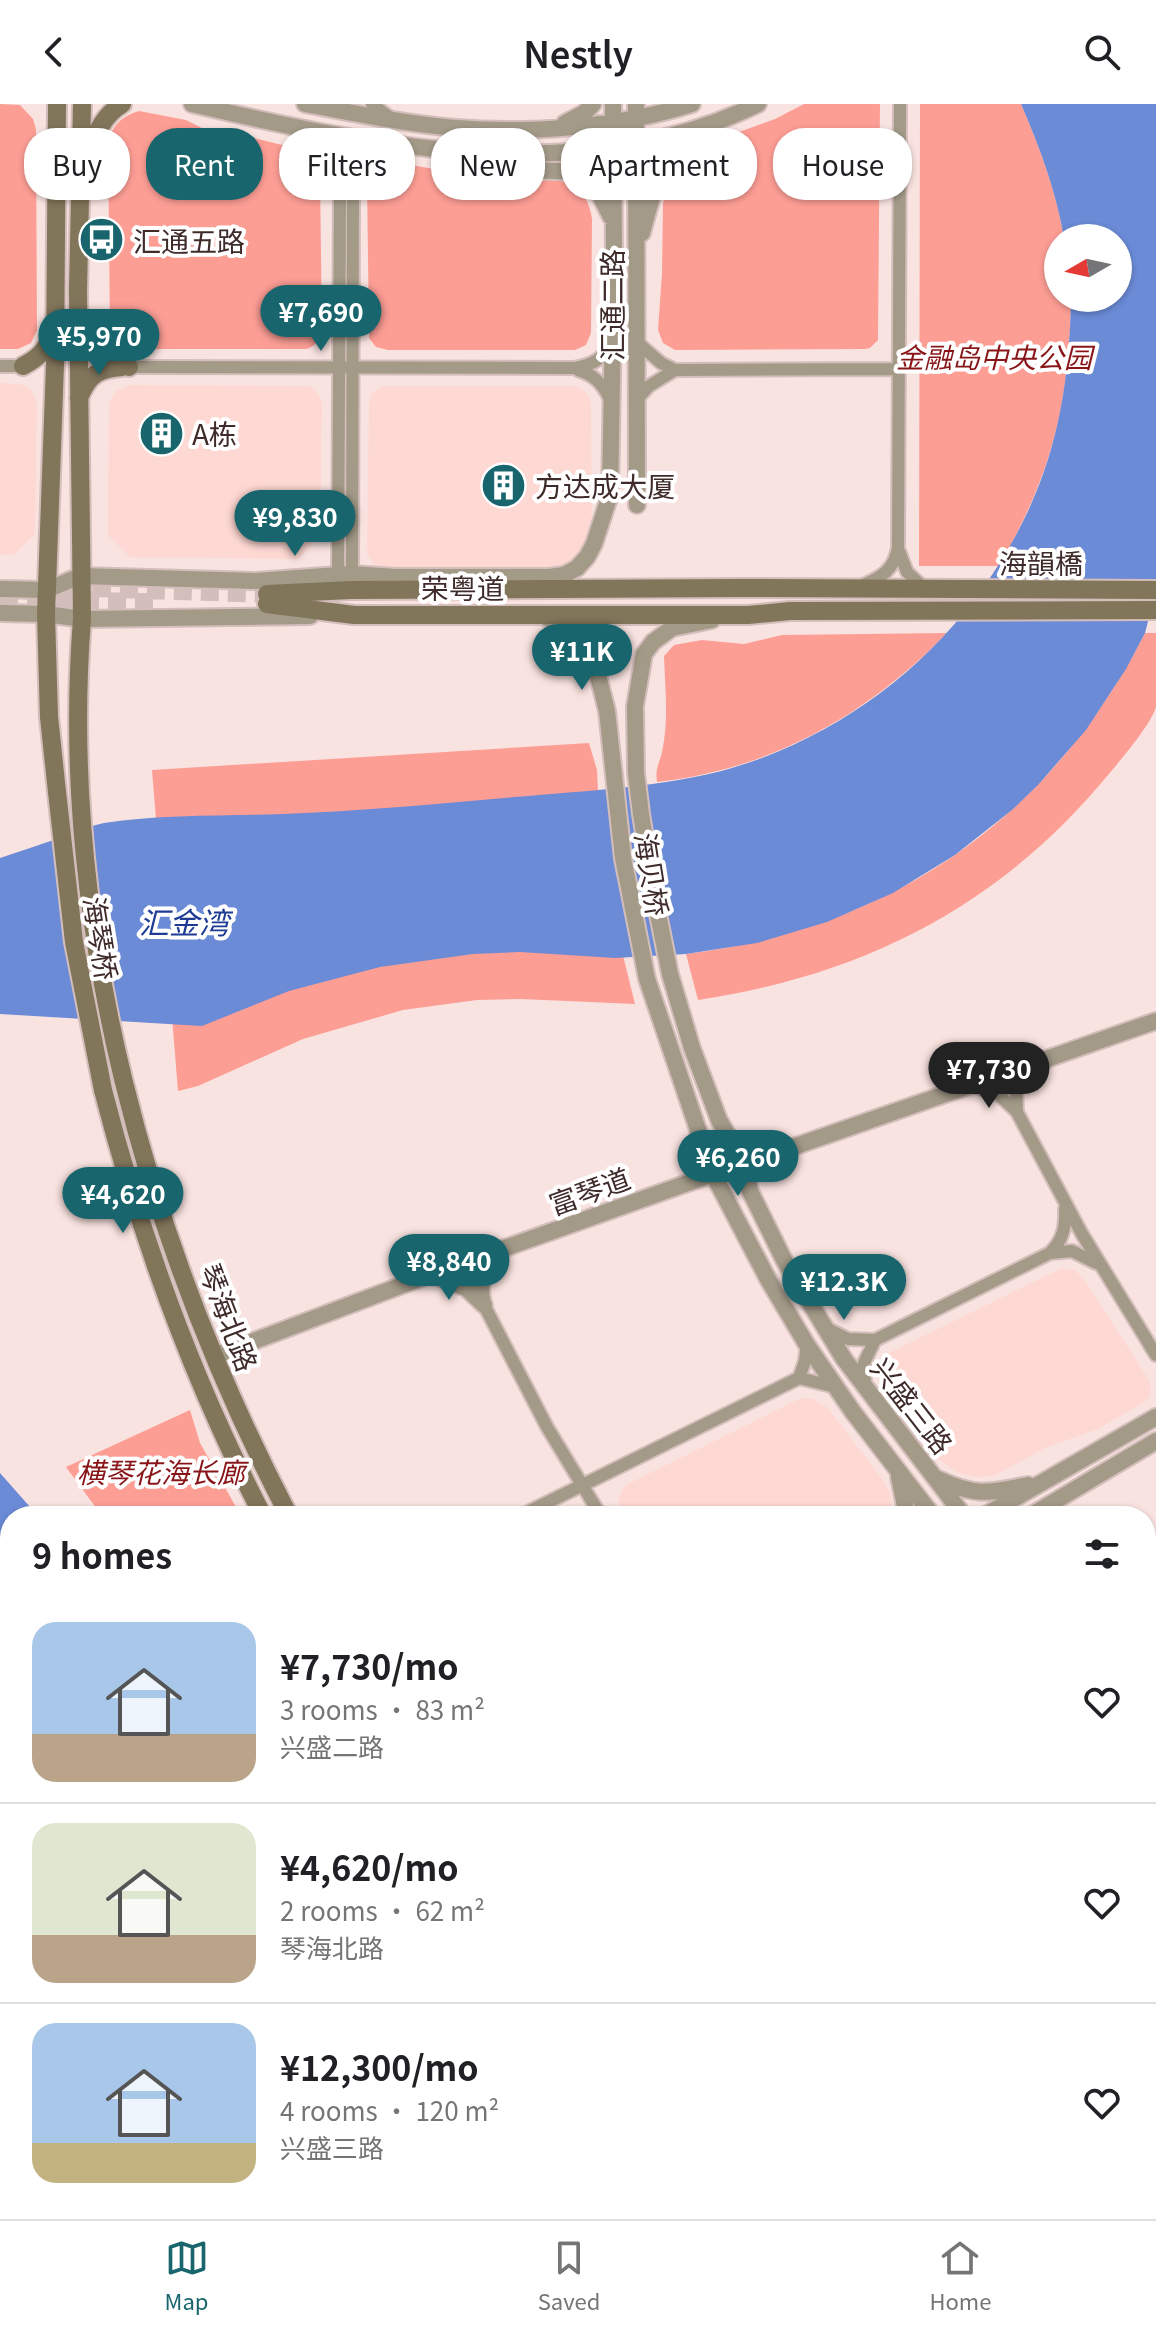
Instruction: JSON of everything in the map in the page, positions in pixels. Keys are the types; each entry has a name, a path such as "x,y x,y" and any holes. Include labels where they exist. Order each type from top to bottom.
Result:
{"main road":[{"path":"41,104 53,128"},
{"path":"57,104 57,128"},
{"path":"82,104 82,128"},
{"path":"99,128 110,112 122,104"},
{"path":"46,614 54,400 57,200"},
{"path":"81,200 78,400 82,619"},
{"path":"23,366 44,351 56,319"},
{"path":"78,324 92,354 129,367"},
{"path":"23,366 38,371 54,400"},
{"path":"78,400 90,378 103,369 129,367"},
{"path":"347,579 267,599 354,615"},
{"name":"荣粤道","path":"347,579 926,590"},
{"name":"海韻橋","path":"926,590 1156,590"},
{"name":"荣粤道","path":"354,615 748,615 790,611 926,610"},
{"name":"海韻橋","path":"926,610 1156,610"},
{"name":"海琴桥","path":"46,614 49,717 74,942 103,1090"},
{"name":"海琴桥","path":"82,619 77,728 80,791 96,939 125,1085"},
{"name":"琴海北路","path":"125,1085 162,1215 214,1356 250,1439 284,1506"},
{"name":"琴海北路","path":"103,1090 136,1209 167,1301 211,1407 258,1506"}],"street":[{"path":"192,104 306,128"},
{"path":"305,104 478,130 557,127 613,113 692,104"},
{"path":"372,104 392,119"},
{"path":"557,127 579,116 593,104"},
{"path":"697,128 758,104"},
{"path":"854,589 888,572 898,548 900,104"},
{"path":"637,254 654,189 662,171 680,148 709,125"},
{"path":"545,169 567,170 582,176 599,193 614,222"},
{"path":"339,200 339,368 347,579"},
{"path":"347,579 355,200"},
{"name":"汇通二路","path":"610,495 613,200"},
{"name":"汇通二路","path":"637,200 637,505"},
{"path":"129,367 575,368 598,360 613,339"},
{"path":"638,343 661,363 675,370 899,369"},
{"path":"0,366 23,366"},
{"path":"575,368 591,374 603,385 611,400 612,417"},
{"path":"637,399 649,386 675,370"},
{"name":"荣粤道","path":"0,589 47,590 80,576 256,581 564,575 577,568 587,557 610,495"},
{"path":"898,548 907,572 926,590"},
{"name":"荣粤道","path":"0,613 82,619 354,615"},
{"name":"海贝桥","path":"536,615 575,628 591,648 607,711 612,776 628,885 647,979"},
{"name":"海贝桥","path":"670,974 649,868 636,773 635,706 644,654 661,634 672,628 748,615"},
{"name":"兴盛三路","path":"670,974 714,1108 744,1164 750,1191 767,1226 823,1326 866,1389 957,1506"},
{"name":"兴盛三路","path":"647,979 713,1174 769,1281 836,1387 925,1506"},
{"path":"744,1164 1156,1021"},
{"path":"1017,1112 1016,1086 1026,1067"},
{"path":"973,1086 998,1094 1017,1112 1100,1266 1156,1355"},
{"name":"富琴道","path":"214,1356 713,1174 721,1161 736,1159 744,1164"},
{"path":"1050,1253 1064,1230 1064,1202"},
{"path":"823,1326 848,1339 875,1340 1050,1253 1072,1251 1100,1266"},
{"path":"496,1252 482,1278 484,1305 530,1397 595,1506"},
{"path":"432,1274 466,1288 484,1305"},
{"path":"866,1389 864,1363 875,1340"},
{"path":"799,1378 807,1345"},
{"path":"541,1506 799,1378 836,1387"},
{"path":"1001,1506 1156,1417"},
{"path":"1049,1506 1156,1441"},
{"path":"896,1468 905,1506"},
{"path":"937,1479 962,1490 982,1493 1042,1482"}],"shaded area":[{"path":"0,383 25,385 37,403 35,534 14,555 0,555"},
{"path":"129,385 312,388 322,403 320,537 298,559 130,557 108,535 109,404 116,391"},
{"name":"方达成大厦","path":"382,386 575,386 586,392 591,403 592,530 584,555 562,570 381,571 375,566 367,554 369,404 372,393"},
{"path":"1062,1268 1075,1270 1084,1279 1149,1380 1149,1397 1098,1429 1047,1447 994,1476 975,1477 956,1472 940,1460 881,1382 878,1374 882,1360 887,1354"},
{"path":"813,1399 828,1408 882,1479 890,1492 892,1506 619,1506 622,1490 628,1484 797,1400"}],"green space":[{"path":"0,104 20,105 33,119 36,128 24,128 24,200 36,200 37,330 31,343 18,349 0,349"},
{"name":"金融岛中央公园","path":"804,104 880,104 880,128 773,128 773,200 879,200 878,340 865,349 675,350 663,343 658,330 664,200 757,200 757,128 750,128"},
{"name":"金融岛中央公园","path":"920,104 1021,104 1047,170 1061,224 1044,224 1044,312 1070,312 1061,408 1054,439 1032,501 999,566 919,566"},
{"path":"139,111 186,120 202,128 146,128 146,200 263,200 263,140 279,144 279,200 320,200 322,332 312,346 307,349 129,349 116,343 110,330 109,200 130,200 130,128 114,128 128,115"},
{"path":"415,166 431,169 431,200 545,200 547,180 561,182 561,200 586,200 588,203 592,219 591,333 586,345 575,350 388,350 376,347 369,338 367,200 415,200"},
{"path":"947,633 884,689 815,733 740,765 657,782 665,728 664,656 674,645 702,640 744,644 782,635"},
{"path":"1145,633 1156,633 1154,713 1108,775 1066,821 1022,862 975,897 925,927 872,952 817,973 759,989 698,1000 686,954 761,940 832,919 897,890 957,854 1012,809 1062,758 1106,699"},
{"path":"589,743 597,770 600,837 616,927 635,1004 477,1000 403,1010 303,1039 198,1086 178,1091 152,770"},
{"name":"横琴花海长廊","path":"190,1410 200,1443 235,1506 95,1506 66,1467"}],"water":[{"name":"汇金湾","path":"1021,104 1156,104 1156,591 1145,633 1126,669 1086,730 1012,810 955,855 893,893 827,922 757,943 686,954 615,958 520,952 473,954 380,967 289,991 202,1026 0,1014 0,858 96,825 126,820 398,807 680,780 732,768 802,741 867,703 897,680 951,628 975,599 1020,528 1049,457 1058,420 1065,381 1070,312 1132,312 1132,224 1061,224 1035,137"},
{"path":"0,1473 29,1506 0,1506"}],"tunnel":[{"path":"66,587 267,594"},
{"path":"0,600 161,602"}],"place":[{"name":"汇通五路","path":"102,240"},
{"name":"A栋","path":"161,433"},
{"name":"方达成大厦","path":"504,485"}]}
